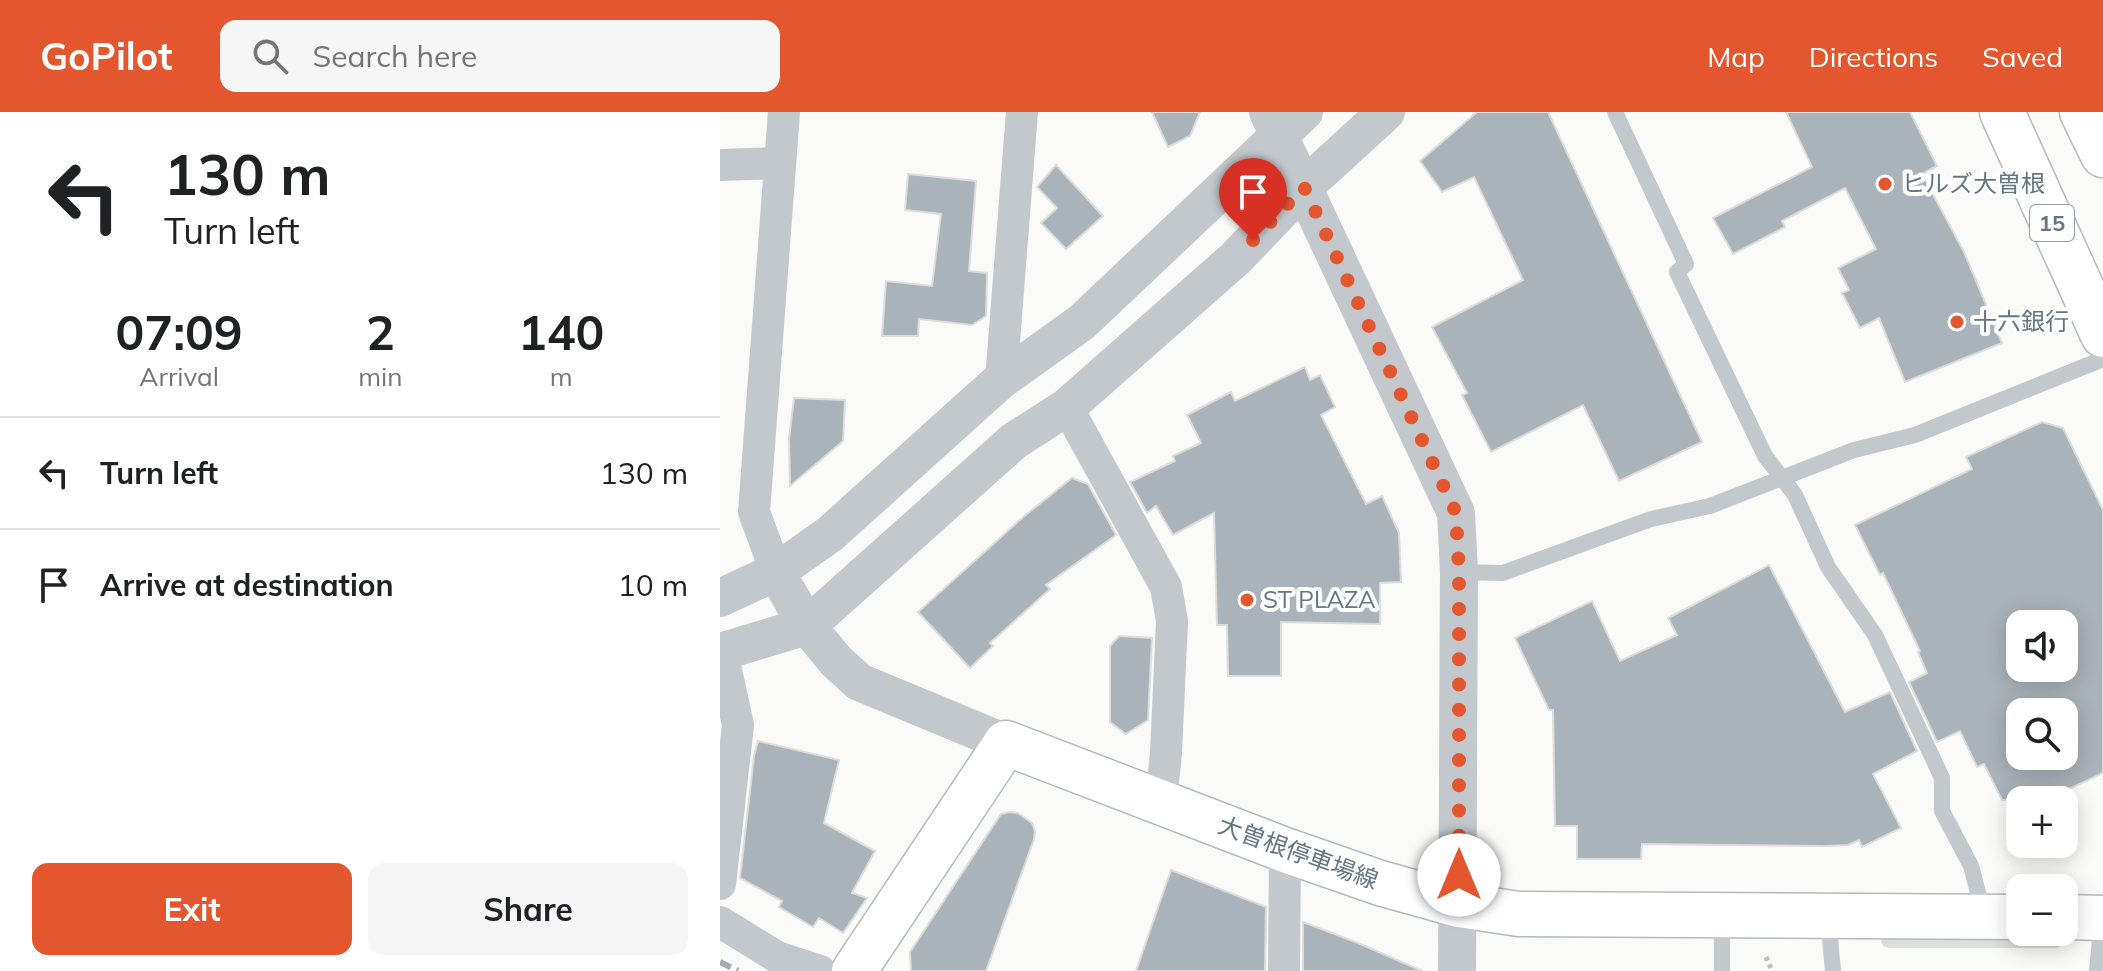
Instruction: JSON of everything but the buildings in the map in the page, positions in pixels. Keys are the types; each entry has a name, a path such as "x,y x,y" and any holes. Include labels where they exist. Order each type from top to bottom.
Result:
{"main road":[{"name":"15","path":"2002,112 2103,335"},
{"path":"2082,112 2103,155"},
{"path":"854,971 1006,743"},
{"name":"大曽根停車場線","path":"1006,743 1285,850 1384,884 1459,905 1519,914 2002,916"}],"street":[{"path":"784,112 754,512 776,572 807,626 836,661 859,682 1006,743"},
{"path":"1001,380 1022,112"},
{"path":"720,884 738,725 721,652 807,626 1014,441 1067,407 1236,258 1304,187 1386,112"},
{"path":"720,598 776,572 830,534 1001,380 1082,322 1284,120 1304,187 1456,513 1459,572 1457,971"},
{"path":"720,165 780,163"},
{"path":"1067,407 1166,587 1172,621 1161,801"},
{"path":"1284,971 1285,850"},
{"path":"720,922 777,957 820,971"}],"lane":[{"path":"1615,112 1686,264 1677,272 1765,456 1795,495 1828,567 1875,635 1942,778 1942,811 2002,916"},
{"path":"1459,572 1503,573 1651,519 1710,506 1854,450 1915,435 2103,359"},
{"path":"1722,914 1722,971"},
{"path":"1828,914 1833,971"},
{"path":"2090,918 2097,971"}],"path":[{"path":"1764,952 1772,971"}],"shaded area":[{"path":"1887,932 2006,934 2006,946 2060,946 1889,948 1883,946 1881,941"}],"railway":[{"path":"720,962 738,971"}],"place":[{"name":"ヒルズ大曽根","path":"1885,184"},
{"name":"十六銀行","path":"1957,322"},
{"name":"ST PLAZA","path":"1247,600"}],"route":[{"path":"1253,240 1304,187 1456,513 1459,572 1459,875"}]}
